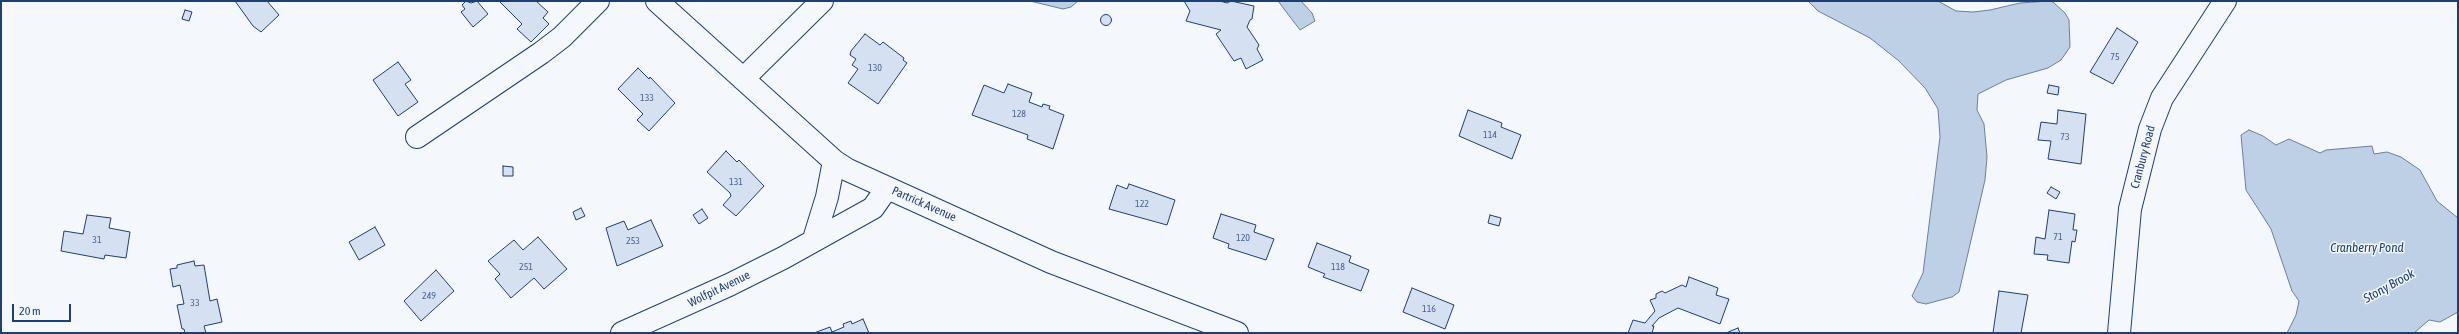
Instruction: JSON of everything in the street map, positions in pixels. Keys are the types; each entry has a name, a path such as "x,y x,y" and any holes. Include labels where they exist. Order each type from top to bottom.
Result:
{"street":[{"path":"417,137 541,53 567,32 598,1"},
{"name":"Partrick Avenue","path":"657,1 834,161 887,188 1096,281 1237,333"},
{"path":"743,78 822,1"},
{"name":"Cranbury Road","path":"2119,333 2130,209 2150,129 2162,98 2225,1"},
{"path":"814,240 827,197 834,161"},
{"name":"Wolfpit Avenue","path":"622,333 729,285 873,208 887,188"}],"water":[{"path":"1030,1 1078,1 1071,7 1063,9"},
{"path":"1278,1 1301,1 1312,13 1315,21 1300,30"},
{"path":"1808,1 1938,1 1956,11 1973,12 1990,10 2020,3 2049,1 2053,2 2065,13 2069,20 2070,47 2061,60 2048,68 2006,80 1978,94 1977,110 1984,124 1987,157 1985,180 1959,292 1952,297 1926,304 1917,302 1912,296 1923,273 1940,137 1938,109 1925,88 1899,61 1870,38 1818,11"},
{"name":"Cranberry Pond","path":"2249,130 2263,136 2276,145 2289,139 2320,153 2326,150 2372,146 2374,154 2387,152 2401,157 2420,170 2437,201 2458,218 2458,312 2440,322 2429,320 2414,333 2287,333 2296,315 2299,301 2292,291 2271,229 2246,190 2241,135"}],"building":[{"path":"235,1 267,1 279,15 261,32 253,26"},
{"path":"466,1 471,3 477,1 488,14 473,27 461,12 465,9 462,5"},
{"path":"499,1 536,1 548,12 543,18 549,24 531,42 517,29 522,24"},
{"path":"1184,1 1220,1 1227,3 1231,1 1254,6 1252,19 1247,27 1259,45 1257,49 1263,60 1246,69 1241,58 1234,61 1216,34 1221,30 1186,21 1190,11"},
{"path":"185,10 192,12 189,21 182,19"},
{"path":"1106,14 1110,16 1112,20 1110,24 1106,26 1102,24 1100,20 1102,16"},
{"path":"2117,28 2138,42 2113,84 2090,72"},
{"path":"865,34 880,45 883,42 904,58 903,60 907,63 878,104 848,83 858,69 852,65 856,59 850,55 851,51"},
{"path":"398,62 411,80 405,84 418,102 398,116 373,80"},
{"path":"638,68 649,79 650,77 675,103 649,131 637,120 643,114 618,89"},
{"path":"1008,84 1032,93 1029,102 1042,107 1043,104 1050,106 1049,109 1064,115 1053,149 1027,139 1028,135 972,115 984,85 1004,93"},
{"path":"2049,85 2059,87 2058,95 2047,93"},
{"path":"1468,110 1502,123 1501,127 1521,135 1512,159 1459,136"},
{"path":"2058,110 2086,114 2081,164 2048,159 2051,141 2038,140 2041,122 2057,124"},
{"path":"726,151 737,162 739,160 764,186 736,216 723,205 731,196 730,193 707,172"},
{"path":"503,166 513,167 513,176 503,176"},
{"path":"1129,184 1175,200 1167,225 1109,209 1117,185 1127,189"},
{"path":"2051,187 2060,192 2056,199 2047,193"},
{"path":"581,208 585,216 576,220 573,212"},
{"path":"702,209 708,218 699,224 693,215"},
{"path":"2049,210 2075,214 2073,230 2077,230 2075,242 2072,241 2069,263 2047,260 2048,255 2034,254 2036,237 2045,239"},
{"path":"1221,214 1256,225 1254,232 1274,239 1266,260 1228,248 1229,244 1213,238"},
{"path":"87,215 111,218 109,228 130,232 126,258 105,255 104,259 61,251 64,231 83,234"},
{"path":"1490,215 1501,218 1499,226 1488,223"},
{"path":"651,220 663,246 617,266 606,228 624,221 628,230"},
{"path":"375,227 385,245 359,260 349,242"},
{"path":"538,237 567,269 544,289 534,278 511,298 495,279 500,274 488,261 514,240 523,250"},
{"path":"1317,243 1351,256 1349,262 1369,270 1361,291 1323,277 1325,274 1308,267"},
{"path":"194,261 195,266 204,265 210,301 217,299 222,322 204,326 206,333 185,333 184,329 182,329 177,305 184,304 180,285 173,287 170,269 177,268 177,265"},
{"path":"436,270 454,291 421,321 404,301"},
{"path":"1689,277 1718,288 1716,295 1729,299 1720,324 1678,308 1659,318 1652,326 1654,326 1652,333 1628,333 1633,320 1645,323 1655,311 1650,300 1656,298 1656,294 1662,291 1665,293 1682,285 1686,287"},
{"path":"1412,288 1454,305 1445,329 1403,312"},
{"path":"1999,291 2028,295 2021,333 1993,333"},
{"path":"863,319 869,333 814,333 830,327 832,332 844,327 843,324 851,321 852,324"},
{"path":"1738,328 1740,333 1726,333"}],"water label":[{"name":"Stony Brook","path":"2389,286"}]}
